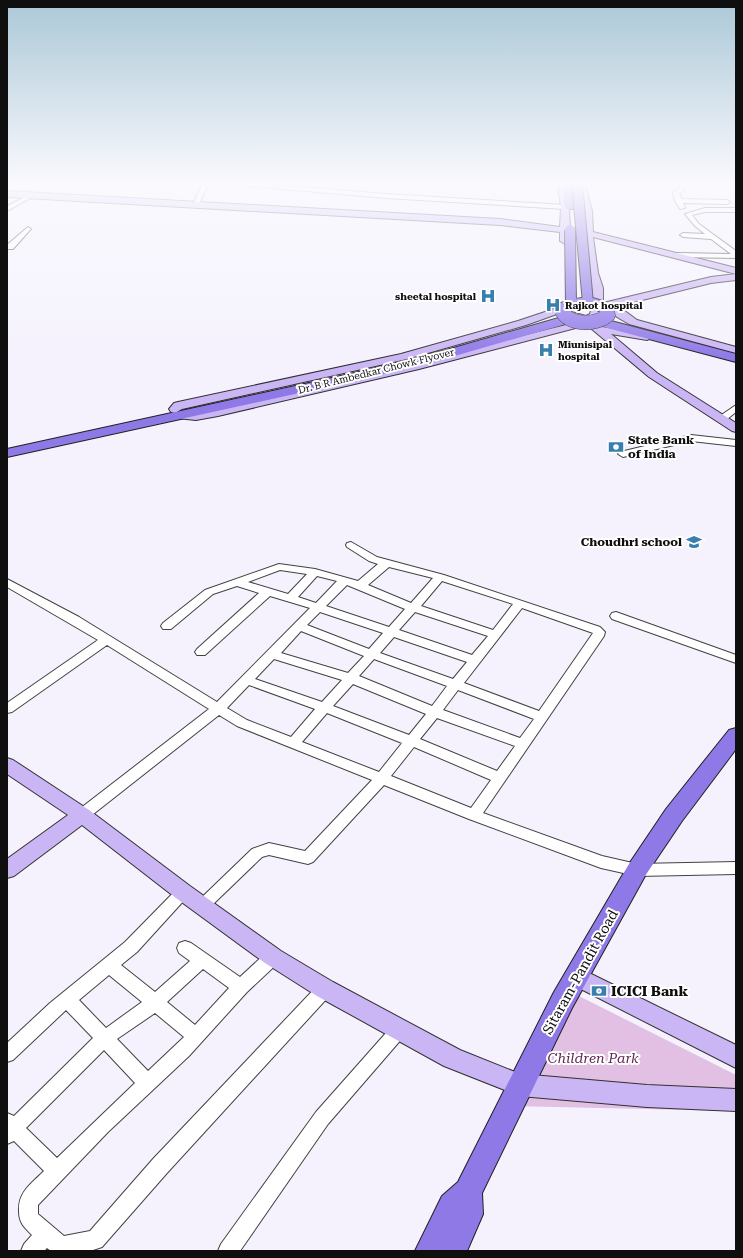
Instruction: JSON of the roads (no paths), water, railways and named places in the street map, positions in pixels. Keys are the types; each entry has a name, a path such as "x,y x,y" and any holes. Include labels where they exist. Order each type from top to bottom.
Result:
{"main road":[{"path":"570,243 571,304 591,305 605,309 607,312 597,322"},
{"path":"584,243 591,305"},
{"name":"Dr. B R Ambedkar Chowk Flyover","path":"562,312 562,308 571,304"},
{"name":"Dr. B R Ambedkar Chowk Flyover","path":"180,412 409,364 562,312 582,322 597,322 736,351"},
{"name":"Dr. B R Ambedkar Chowk Flyover","path":"597,322 736,359"},
{"path":"7,445 180,412"},
{"path":"7,453 180,412"},
{"name":"Sitaram-Pandit Road","path":"452,1251 468,1214 468,1192 520,1085 577,976 637,870 674,815 734,740"},
{"path":"430,1251 452,1206 468,1192"}],"street":[{"path":"10,247 14,243"},
{"path":"562,312 566,300 566,243"},
{"path":"562,312 598,303 598,288 593,273 589,243"},
{"path":"615,243 736,276"},
{"path":"619,243 677,255 736,271"},
{"path":"720,243 736,255"},
{"path":"677,255 736,255"},
{"path":"591,305 610,305 711,280 736,276"},
{"path":"591,305 596,310 595,315 597,322 653,375 723,418 736,428"},
{"path":"610,305 621,315 634,322 736,351"},
{"path":"180,412 188,417 315,391 440,361 582,324 597,322"},
{"path":"723,418 736,408"},
{"path":"623,454 691,438 736,442"},
{"path":"351,545 373,559 440,577 520,603 599,632 598,636 543,717 474,815"},
{"path":"360,586 386,563"},
{"path":"167,626 209,592 279,568 315,572 345,580 414,608 494,634"},
{"path":"290,599 315,572"},
{"path":"293,743 440,577"},
{"path":"7,870 82,815 219,708 345,580"},
{"path":"7,582 107,639 242,723 474,815 601,862 637,870 736,868"},
{"path":"237,582 318,607 474,660"},
{"path":"201,652 267,592"},
{"path":"202,906 258,853 269,849 308,858 382,778 494,634 520,603"},
{"path":"616,616 736,659"},
{"path":"299,626 371,655 456,684 543,717"},
{"path":"7,709 107,639"},
{"path":"272,654 351,678 434,712 524,744"},
{"path":"246,680 325,707 412,740 500,778"},
{"path":"7,765 82,815 183,892 273,956 325,989 452,1058 520,1085 647,1096 736,1100"},
{"path":"7,1054 67,999 131,947 183,892"},
{"path":"185,948 241,987"},
{"path":"273,956 241,987 196,1036 148,1084 102,1126 28,1201 29,1218 61,1247 95,1240 160,1166 325,989"},
{"path":"57,1171 9,1129 106,1038 155,1002 202,960"},
{"path":"109,965 196,1036"},
{"path":"577,976 736,1057"},
{"path":"67,999 106,1038 148,1084"},
{"path":"228,1251 322,1118 399,1030"},
{"path":"31,1251 46,1233"}],"place":[{"name":"sheetal hospital","path":"488,296"},
{"name":"Rajkot hospital","path":"553,305"},
{"name":"Miunisipal hospital","path":"546,350"},
{"name":"State Bank of India","path":"616,447"},
{"name":"Choudhri school","path":"694,542"},
{"name":"ICICI Bank","path":"599,991"}],"park label":[{"name":"Children Park","path":"593,1058"}]}
